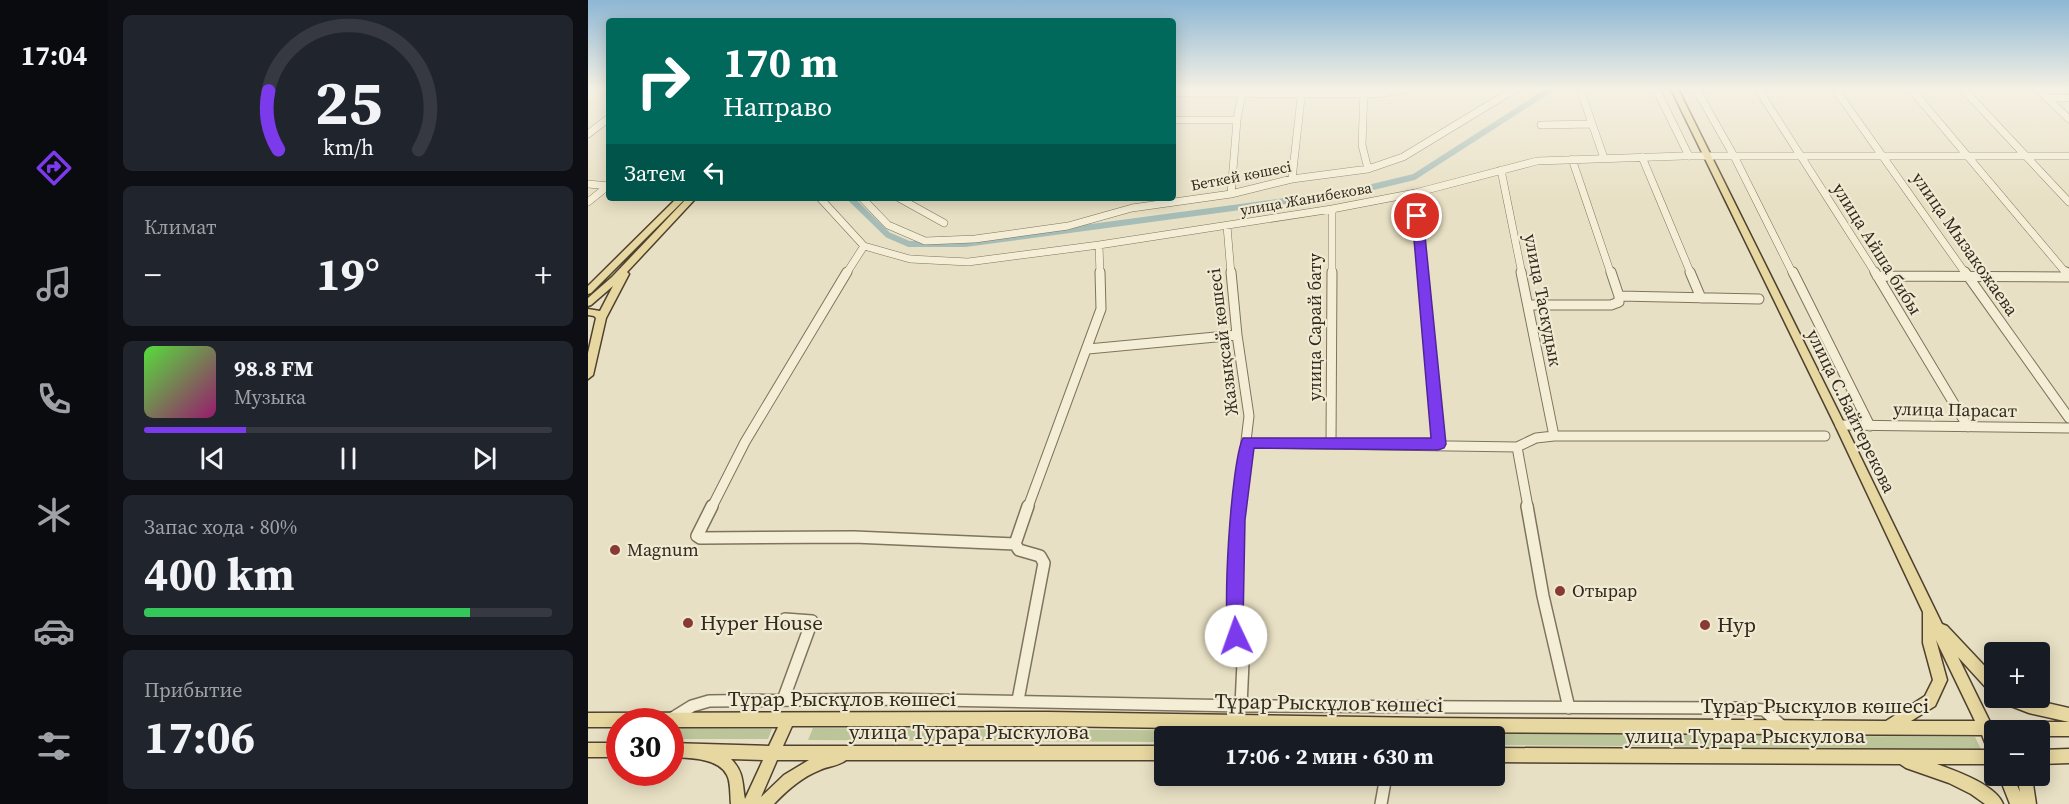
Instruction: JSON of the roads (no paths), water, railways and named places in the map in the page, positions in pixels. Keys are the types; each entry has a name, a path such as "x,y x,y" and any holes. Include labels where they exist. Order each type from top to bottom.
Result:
{"main road":[{"name":"улица С.Байтерекова","path":"1693,127 1984,724"},
{"path":"588,291 679,201"},
{"path":"588,303 615,279 689,201"},
{"path":"588,375 601,318 629,264"},
{"path":"588,312 597,313 601,318"},
{"path":"1932,616 1984,675"},
{"path":"1889,728 1930,701 1940,680 1930,643 1932,616"},
{"path":"2038,708 2069,715"},
{"name":"Тұрар Рыскұлов көшесі","path":"684,720 787,722 1048,719 1269,726"},
{"name":"Тұрар Рыскұлов көшесі","path":"588,720 606,720"},
{"path":"750,804 787,722"},
{"name":"Тұрар Рыскұлов көшесі","path":"1505,730 1784,727 1984,728"},
{"name":"Тұрар Рыскұлов көшесі","path":"2050,729 2069,729"},
{"path":"588,750 606,750"},
{"path":"687,750 774,753"},
{"path":"687,750 714,758 731,767 736,777 738,804"},
{"path":"764,804 784,783 806,767 829,759 873,752"},
{"name":"улица Турара Рыскулова","path":"774,753 1154,753"},
{"name":"улица Турара Рыскулова","path":"1505,755 1984,757"},
{"path":"2050,757 2069,756"},
{"path":"1894,757 1952,776 1962,784 1985,794 1996,804"},
{"path":"2010,786 2018,804"},
{"path":"2026,786 2029,804"}],"street":[{"path":"1231,194 1236,127"},
{"path":"1292,179 1297,127"},
{"path":"1363,127 1362,145 1368,169"},
{"name":"Беткей көшесі","path":"865,201 888,225 926,241 975,239 1068,226 1132,208 1231,194 1292,179 1368,169 1402,157 1453,127"},
{"path":"1593,127 1604,158"},
{"path":"1674,127 1689,156"},
{"path":"1717,127 1870,426"},
{"name":"улица Айша бибы","path":"1782,127 1877,276 1968,427"},
{"name":"улица Мызакожаева","path":"1862,127 2069,418"},
{"path":"1943,127 2069,276"},
{"path":"1998,127 2069,202"},
{"name":"улица Жанибекова","path":"823,201 864,246 884,254 910,259 968,262 1099,245 1332,209 1415,193 1537,161 1689,156 2069,156"},
{"path":"1642,157 1701,298"},
{"path":"1529,305 1611,305 1618,302 1572,159"},
{"name":"улица Таскудык","path":"1501,170 1554,436"},
{"path":"598,185 606,178"},
{"path":"588,184 606,186"},
{"path":"588,202 606,188"},
{"path":"1415,193 1438,444"},
{"path":"904,201 944,223"},
{"path":"1132,208 1133,201"},
{"name":"улица Сарай бату","path":"1331,444 1332,209"},
{"name":"Жазықсай көшесі","path":"1227,226 1237,335 1250,416 1239,498 1236,552 1234,624 1243,663 1241,706"},
{"path":"1015,544 1051,440 1088,349 1101,309 1099,245"},
{"path":"864,246 825,304 746,442 697,536 700,538 854,537 1015,544"},
{"path":"1877,276 2069,276"},
{"path":"1618,297 1759,299"},
{"path":"1088,349 1237,335"},
{"name":"улица Парасат","path":"1840,425 2069,428"},
{"path":"1248,442 1517,447 1536,438 1554,436 1825,436"},
{"path":"1517,447 1543,596 1569,708"},
{"path":"1015,544 1019,550 1040,556 1044,563 1018,700"},
{"path":"783,700 812,624 810,619 785,619"},
{"path":"684,711 709,701 783,700 1052,700 1241,706 1764,710 1784,727"},
{"path":"787,722 796,700"},
{"path":"1048,719 1052,700"},
{"path":"1380,804 1384,786"}],"waterway":[{"path":"853,201 888,235 909,244 965,244 1352,192 1414,177 1493,127"}],"place":[{"name":"Magnum","path":"615,550"},
{"name":"Отырар","path":"1560,591"},
{"name":"Hyper House","path":"688,623"},
{"name":"Нур","path":"1705,625"}]}
